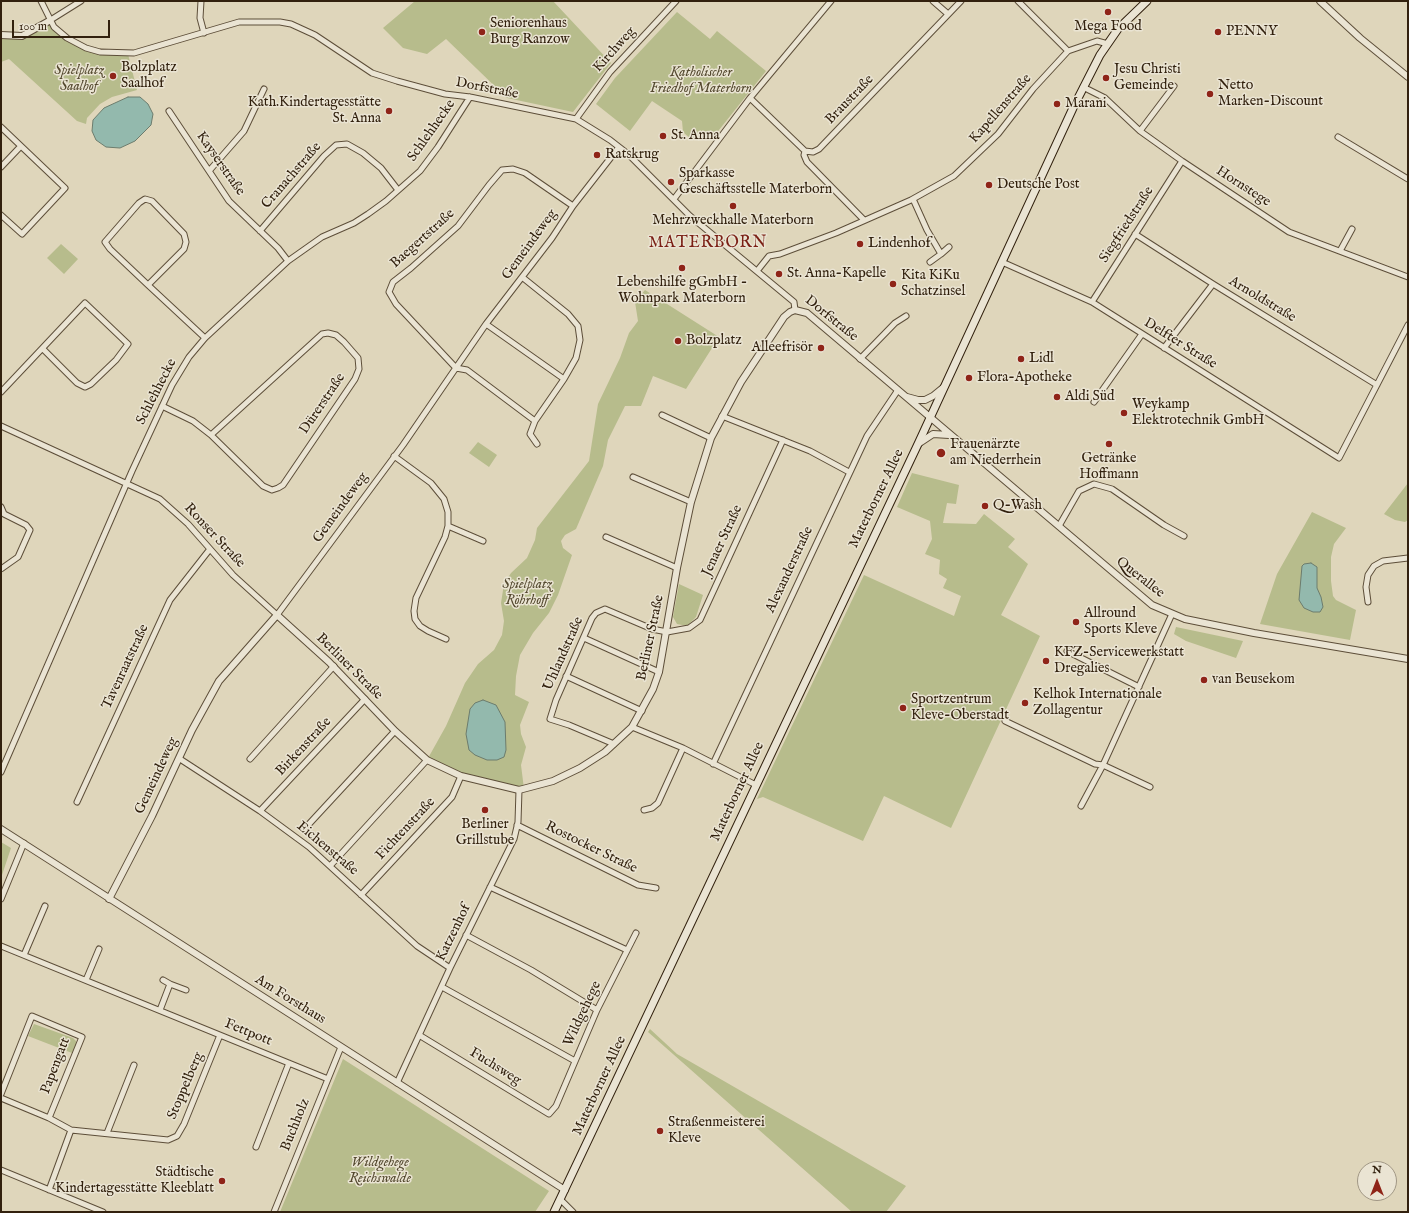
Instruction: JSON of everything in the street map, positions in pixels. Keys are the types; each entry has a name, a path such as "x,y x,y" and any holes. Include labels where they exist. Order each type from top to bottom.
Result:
{"main road":[{"name":"Materborner Allee","path":"554,1212 918,444 1083,88 1118,29 1147,1"}],"street":[{"path":"41,1 49,21"},
{"path":"1,35 22,36 81,1"},
{"path":"201,1 200,18 204,33"},
{"name":"Kirchweg","path":"576,119 610,72 676,1"},
{"path":"674,199 750,98 831,1"},
{"path":"933,1 948,14"},
{"name":"Braustraße","path":"805,151 813,152 819,149 961,1"},
{"path":"1018,1 1068,51"},
{"path":"1320,1 1360,38 1408,77"},
{"name":"Dorfstraße","path":"49,21 54,27 75,42 86,48 109,54 134,53 240,22 268,21 291,24 315,34 372,73 445,94 470,97 576,119 619,146 690,216 794,302 795,310 807,313 930,417"},
{"name":"Kapellenstraße","path":"757,271 769,256 780,254 806,245 913,199 954,176 998,134 1033,89 1068,51 1096,41 1108,44"},
{"path":"1140,131 1174,86"},
{"name":"Hornstege","path":"1083,88 1105,98 1140,131 1182,161 1289,232 1408,277"},
{"path":"208,171 244,131 264,89"},
{"name":"Schlehhecke","path":"1,772 127,483 162,406 189,357 205,338 288,261 322,237 354,223 368,214 420,171 438,147 470,97"},
{"path":"750,98 805,151 804,155 807,162 864,220"},
{"name":"Kayserstraße","path":"169,111 229,201 288,261"},
{"path":"1,127 20,147 65,188 22,234 1,215"},
{"path":"1338,137 1408,179"},
{"name":"Cranachstraße","path":"260,231 324,156 336,145 347,144 363,153 381,168 398,190"},
{"name":"Gemeindeweg","path":"109,899 180,759 192,730 220,681 276,616 429,408 486,324 552,238 573,206 619,146"},
{"path":"1,167 20,147"},
{"name":"Siegfriedstraße","path":"1092,302 1182,161"},
{"name":"Baegertstraße","path":"456,368 392,298 389,292 393,282 458,226 489,184 502,170 513,169 525,173 573,206"},
{"path":"148,285 184,248 186,242 184,234 152,202 145,199 105,242 110,249 148,285 205,338"},
{"path":"913,199 927,230 941,254"},
{"path":"1340,251 1352,229"},
{"name":"Arnoldstraße","path":"1136,234 1213,284 1377,385"},
{"path":"930,262 949,247"},
{"name":"Delfter Straße","path":"1002,262 1092,302 1339,458 1377,385"},
{"path":"522,277 568,314 578,326 580,340 576,358 535,421 530,434 536,444"},
{"path":"1164,348 1213,284"},
{"path":"1,392 85,303 128,344 116,360 91,384 85,387 77,384 43,349"},
{"name":"Berliner Straße","path":"276,616 334,666 395,731 427,760 461,776 519,790 553,781 580,768 614,744 632,727 642,711 659,672 677,568 691,502 711,438 741,382 784,317 795,310"},
{"name":"Dorfstraße","path":"860,359 895,323 906,316"},
{"path":"486,324 564,378"},
{"path":"1377,385 1408,326"},
{"name":"Dürerstraße","path":"162,406 193,421 211,435 263,486 272,490 283,485 355,379 359,369 358,358 336,335 328,333 322,334 211,435"},
{"path":"1094,402 1142,334"},
{"path":"456,368 467,370 535,421"},
{"path":"904,396 918,400 925,400 933,396 944,387"},
{"name":"Alexanderstraße","path":"713,764 849,472 867,436 898,390"},
{"path":"662,415 711,438"},
{"path":"722,416 810,451 849,472"},
{"name":"Querallee","path":"930,417 1144,600 1185,619 1254,634 1408,659"},
{"name":"Ronser Straße","path":"1,426 160,499 188,524 233,575 276,616"},
{"path":"918,444 931,434 937,433 953,436"},
{"name":"Jenaer Straße","path":"667,632 689,628 700,620 783,440"},
{"path":"394,456 421,474 439,492 444,499 448,512 448,526 445,537 416,598 414,611 415,619 420,626 446,639"},
{"path":"633,477 691,502"},
{"path":"1059,526 1079,491 1094,484 1112,489 1162,524 1184,536"},
{"path":"1,507 4,514 26,525 30,530 18,557 1,569"},
{"path":"448,526 483,541"},
{"path":"606,537 677,568"},
{"name":"Tavenraatstraße","path":"77,802 170,600 210,549"},
{"path":"1368,602 1366,587 1368,575 1374,566 1383,561 1408,558"},
{"name":"Uhlandstraße","path":"614,744 569,724 550,719 566,676 596,613 605,609 652,629 667,632"},
{"path":"1081,806 1103,765 1172,614"},
{"path":"584,638 659,672"},
{"path":"1067,651 1139,687"},
{"path":"250,759 334,666"},
{"path":"566,676 642,711"},
{"name":"Birkenstraße","path":"260,811 365,699"},
{"path":"1005,721 1095,764 1103,765 1150,787"},
{"path":"632,727 683,748 756,785"},
{"path":"309,824 395,731"},
{"path":"644,810 652,808 658,804 683,748"},
{"name":"Eichenstraße","path":"180,759 260,811 309,847 417,946 450,968"},
{"path":"330,866 427,760"},
{"name":"Fichtenstraße","path":"361,895 452,797 461,776"},
{"name":"Katzenhof","path":"397,1083 450,968 514,838 517,825 519,790"},
{"name":"Rostocker Straße","path":"517,825 638,885 656,888"},
{"name":"Am Forsthaus","path":"1,829 565,1190"},
{"path":"1,899 24,843"},
{"path":"490,887 627,950"},
{"path":"24,955 45,906"},
{"name":"Wildgehege","path":"556,1106 597,1010 636,933"},
{"path":"466,935 531,970 597,1010"},
{"name":"Fettpott","path":"1,946 328,1079"},
{"path":"86,980 99,949"},
{"path":"163,980 186,990"},
{"path":"160,1010 170,984"},
{"path":"442,987 575,1061"},
{"name":"Papengatt","path":"1,1094 32,1016 82,1037 49,1118"},
{"name":"Stoppelberg","path":"1,1098 49,1118 71,1130 168,1140 177,1136 184,1124 220,1035"},
{"name":"Fuchsweg","path":"419,1035 549,1114 556,1106"},
{"name":"Buchholz","path":"274,1212 341,1047"},
{"path":"256,1147 288,1063"},
{"path":"107,1133 134,1065"},
{"path":"49,1190 71,1130"},
{"path":"1,1170 103,1212"},
{"path":"561,1200 573,1212"}],"green space":[{"path":"415,1 553,1 611,63 573,112 507,98 446,39 427,54 403,48 383,28"},
{"name":"Katholischer Friedhof Materborn","path":"677,12 710,39 717,31 766,71 711,140 700,130 692,140 683,132 682,121 652,101 630,131 596,104 615,78"},
{"name":"Spielplatz Saalhof","path":"49,21 54,27 86,48 128,54 137,90 112,97 100,104 87,118 86,124 77,121 9,59 1,62 1,35 22,36"},
{"path":"61,244 78,259 64,274 47,258"},
{"name":"Spielplatz Röhrhoff","path":"645,290 719,337 686,389 653,376 641,406 625,406 608,440 603,466 576,529 565,535 561,541 563,548 572,555 558,595 549,613 533,633 520,655 516,676 515,695 529,702 520,725 521,734 526,747 521,765 524,789 461,776 427,760 446,726 465,683 478,664 494,650 502,635 504,621 501,603 504,584 511,573 527,558 535,540 537,528 589,461 598,404 620,358 629,333 638,321 635,302"},
{"path":"478,442 497,455 489,467 469,453"},
{"name":"Sportzentrum Kleve-Oberstadt","path":"912,473 959,485 956,504 947,503 943,523 976,524 984,514 1015,539 1008,547 1028,564 1001,615 1040,636 951,828 884,796 863,841 763,797 757,799 864,575 954,616 961,596 943,588 947,579 939,574 940,560 925,554 932,539 930,521 897,507"},
{"path":"1408,483 1408,520 1405,522 1395,520 1384,514"},
{"path":"1312,512 1346,528 1334,544 1331,557 1331,581 1333,596 1336,600 1356,610 1350,640 1260,624 1277,574"},
{"path":"679,584 703,595 696,617 687,626 677,624 673,617"},
{"path":"1176,627 1243,641 1236,658 1186,641 1174,634"},
{"path":"1,842 11,848 1,878"},
{"path":"34,1024 73,1038 76,1041 76,1044 72,1053 28,1036"},
{"path":"650,1029 677,1054 906,1186 886,1212 852,1212 648,1032"},
{"name":"Wildgehege Reichswalde","path":"343,1059 549,1191 535,1212 280,1212"}],"water":[{"path":"128,97 140,97 148,104 153,114 151,125 135,141 120,148 106,147 96,140 92,131 93,120 104,108"},
{"path":"1311,563 1317,567 1317,588 1323,607 1320,612 1313,612 1304,608 1299,600 1302,566 1304,564"},
{"path":"483,700 496,705 505,722 506,750 504,757 497,760 487,760 475,755 469,750 466,734 470,709 475,703"}],"place":[{"name":"Mega Food","path":"1108,12"},
{"name":"Seniorenhaus Burg Ranzow","path":"482,32"},
{"name":"PENNY","path":"1218,32"},
{"name":"Bolzplatz Saalhof","path":"113,76"},
{"name":"Jesu Christi Gemeinde","path":"1106,78"},
{"name":"Netto Marken-Discount","path":"1210,94"},
{"name":"Marani","path":"1057,104"},
{"name":"Kath.Kindertagesstätte St. Anna","path":"389,111"},
{"name":"St. Anna","path":"663,136"},
{"name":"Ratskrug","path":"597,155"},
{"name":"Sparkasse Geschäftsstelle Materborn","path":"671,182"},
{"name":"Deutsche Post","path":"989,185"},
{"name":"Mehrzweckhalle Materborn","path":"733,206"},
{"name":"Lindenhof","path":"860,244"},
{"name":"Lebenshilfe gGmbH - Wohnpark Materborn","path":"682,268"},
{"name":"St. Anna-Kapelle","path":"779,274"},
{"name":"Kita KiKu Schatzinsel","path":"893,284"},
{"name":"Bolzplatz","path":"678,341"},
{"name":"Alleefrisör","path":"821,348"},
{"name":"Lidl","path":"1021,359"},
{"name":"Flora-Apotheke","path":"969,378"},
{"name":"Aldi Süd","path":"1057,397"},
{"name":"Weykamp Elektrotechnik GmbH","path":"1124,413"},
{"name":"Getränke Hoffmann","path":"1109,444"},
{"name":"Frauenärzte am Niederrhein","path":"941,453"},
{"name":"Q-Wash","path":"985,506"},
{"name":"Allround Sports Kleve","path":"1076,622"},
{"name":"KFZ-Servicewerkstatt Dregalies","path":"1046,661"},
{"name":"van Beusekom","path":"1204,680"},
{"name":"Kelhok Internationale Zollagentur","path":"1025,703"},
{"name":"Sportzentrum Kleve-Oberstadt","path":"903,708"},
{"name":"Berliner Grillstube","path":"485,810"},
{"name":"Straßenmeisterei Kleve","path":"660,1131"},
{"name":"Städtische Kindertagesstätte Kleeblatt","path":"222,1181"}],"district":[{"name":"MATERBORN","path":"708,244"}]}
